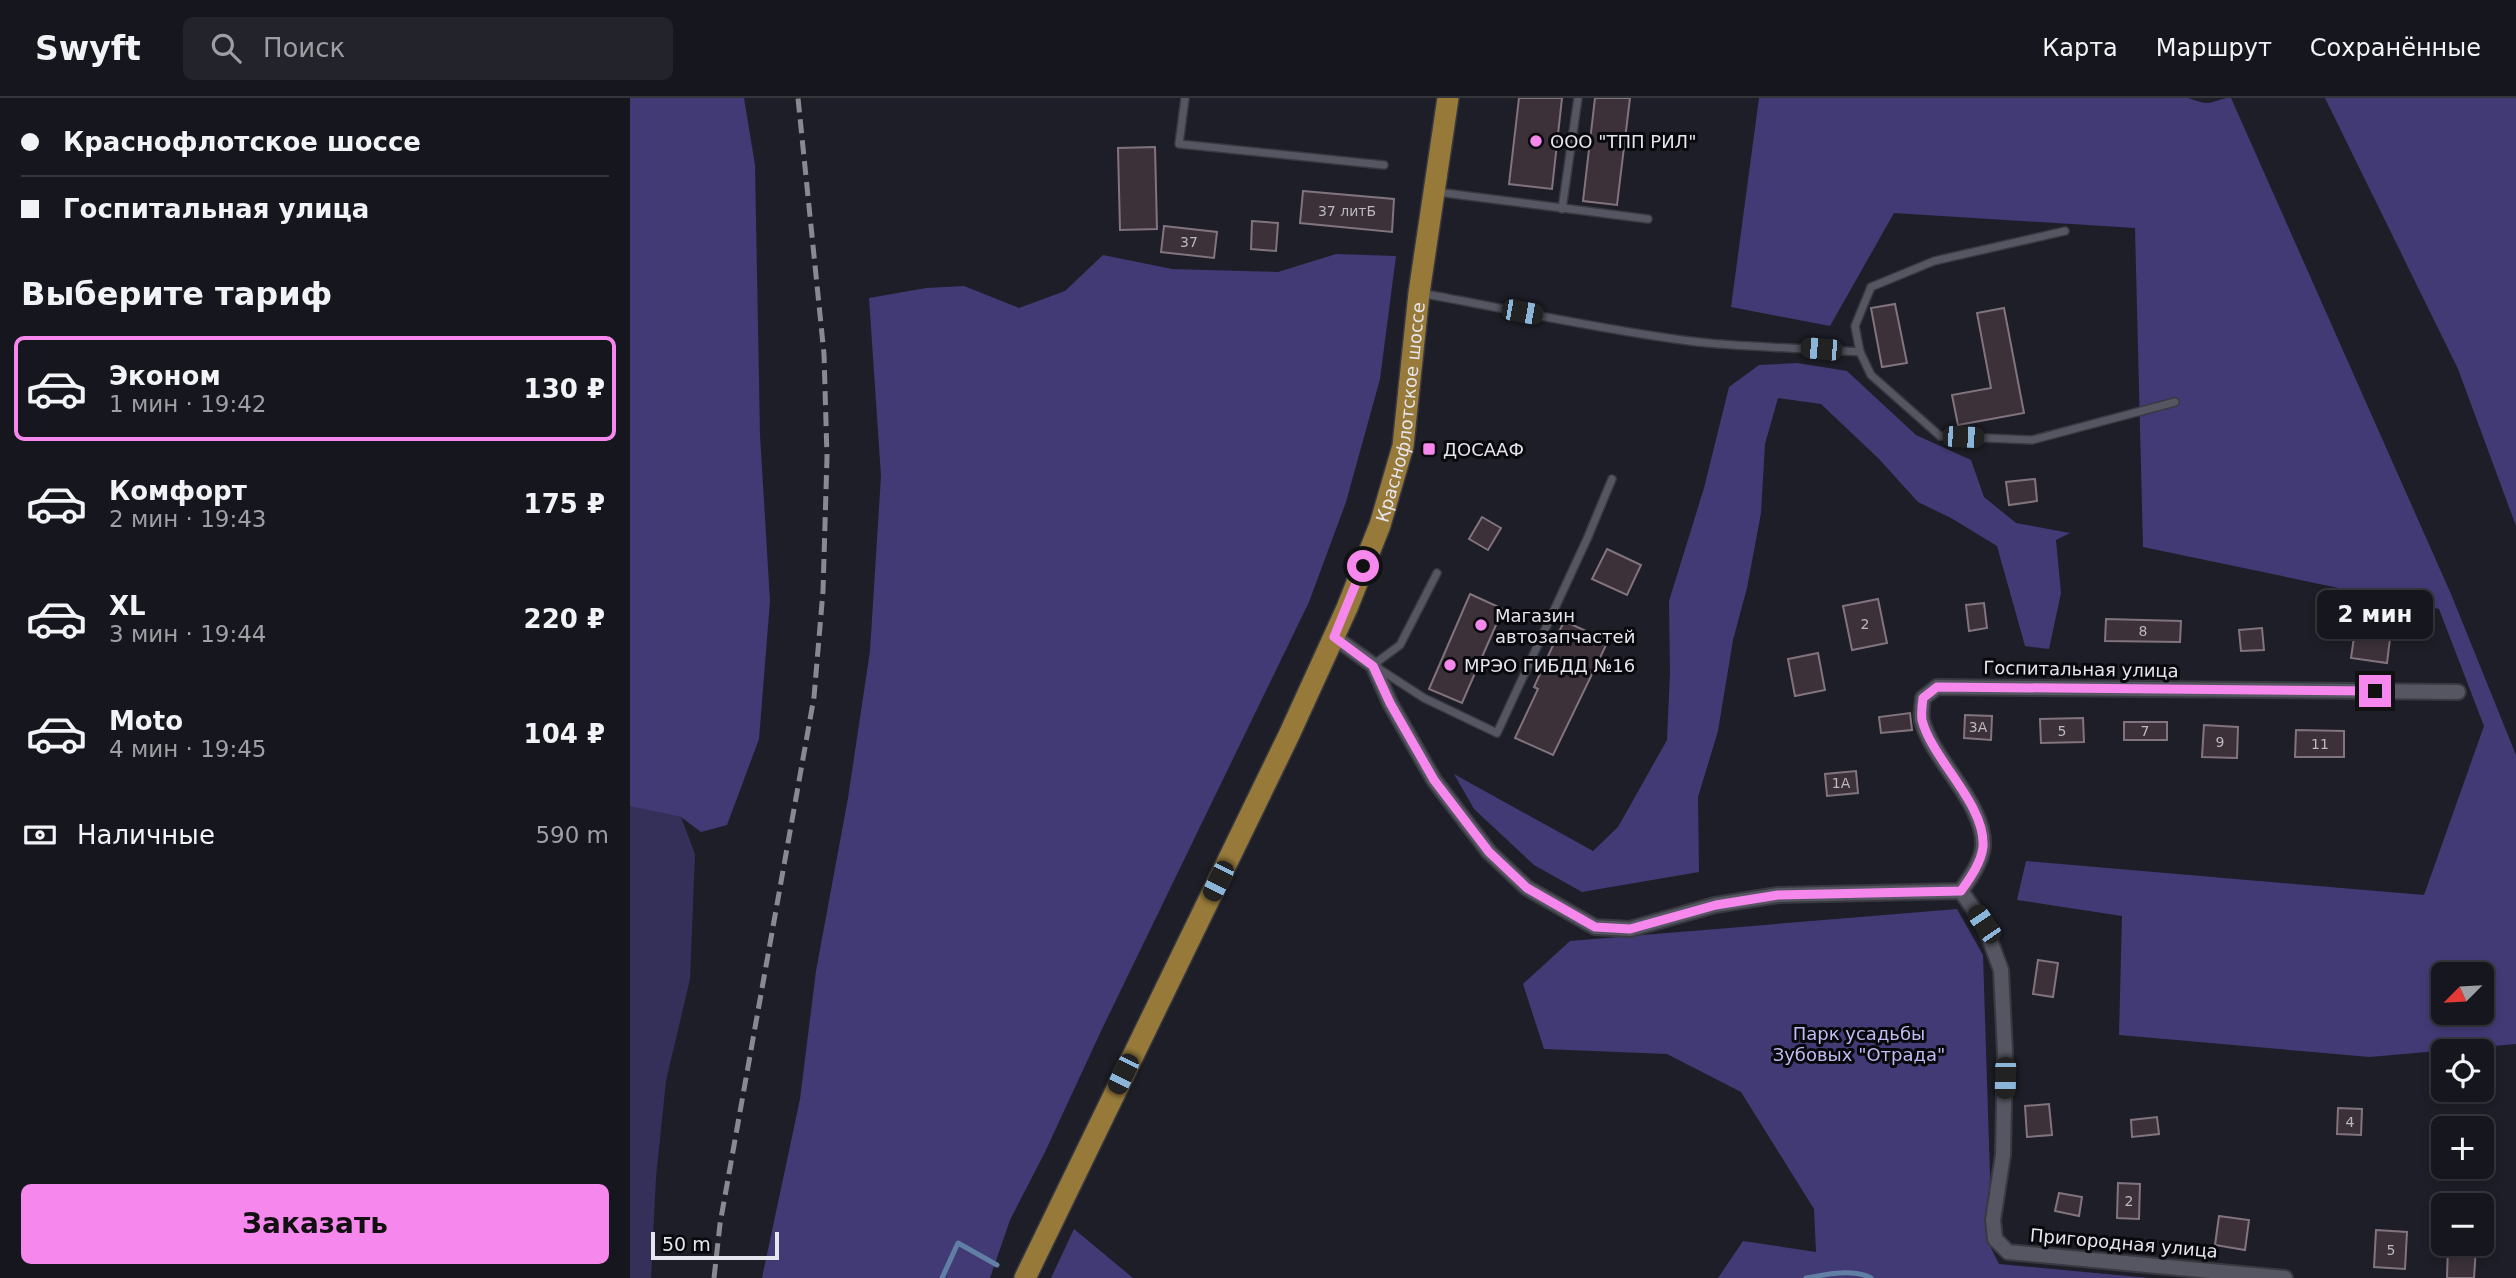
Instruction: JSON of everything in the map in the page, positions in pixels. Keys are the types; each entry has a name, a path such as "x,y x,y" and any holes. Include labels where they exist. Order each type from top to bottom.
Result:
{"main road":[{"name":"Краснофлотское шоссе","path":"1025,1278 1289,735 1334,637 1380,525 1403,446 1419,293 1448,98"}],"street":[{"path":"1334,637 1373,666 1390,703 1434,780 1489,852 1527,888 1595,927 1630,929 1716,905 1778,895 1961,891"},
{"name":"Госпитальная улица","path":"1961,891 1977,867 1983,848 1980,824 1927,733 1921,716 1923,698 1937,687 2458,692"},
{"name":"Пригородная улица","path":"1961,891 1984,924 2001,970 2005,1052 2003,1155 1993,1220 1995,1239 2008,1252 2285,1278"}],"lane":[{"path":"1185,98 1179,144 1384,165"},
{"path":"1562,209 1578,98"},
{"path":"1435,192 1648,219"},
{"path":"2065,231 1934,261 1871,287 1855,326 1860,352 1871,375 1940,436 2032,440 2175,402"},
{"path":"1419,293 1669,338 1745,347 1860,352"},
{"path":"1437,573 1400,645 1373,666 1424,698 1497,733 1612,479"}],"shaded area":[{"path":"630,98 634,98 658,812 681,817 695,854 690,979 666,1081 656,1177 651,1278 630,1278"}],"green space":[{"path":"630,98 744,98 755,165 760,435 770,601 759,739 727,825 701,832 681,817 630,806"},
{"path":"1759,98 2188,98 2210,103 2231,98 2451,594 2516,755 2516,1044 2494,1046 2494,1039 2431,1039 2431,1052 2370,1057 2119,1035 2122,916 2017,900 2026,861 2424,895 2484,726 2439,609 2143,547 2135,228 1894,213 1830,326 1731,307"},
{"path":"2325,98 2516,98 2516,526 2458,369"},
{"path":"1336,254 1396,256 1380,379 1346,502 1309,602 1010,1220 990,1278 762,1278 800,1099 816,971 848,798 870,651 881,476 869,298 926,288 964,286 1019,308 1065,291 1103,255 1172,269 1278,272"},
{"path":"1797,363 1847,371 1916,435 1971,460 1984,497 2016,523 2070,533 2056,540 2061,593 2049,649 2025,646 1997,546 1918,502 1879,459 1821,404 1778,398 1765,444 1761,513 1747,588 1733,640 1718,731 1698,797 1699,872 1582,892 1534,865 1474,809 1454,774 1593,851 1618,827 1667,740 1669,601 1704,488 1729,387 1759,365"},
{"name":"Парк усадьбы Зубовых \"Отрада\"","path":"1957,909 1983,955 1990,1176 1987,1240 1999,1264 2149,1278 1718,1278 1743,1241 1816,1252 1814,1209 1741,1092 1667,1054 1544,1049 1523,984 1570,941"},
{"path":"1074,1229 1133,1278 1051,1278"}],"building":[{"name":"ООО \"ТПП РИЛ\"","path":"1519,98 1562,98 1552,189 1509,184"},
{"path":"1595,98 1630,98 1617,205 1583,201"},
{"path":"1155,147 1157,229 1120,230 1118,148"},
{"path":"1303,191 1394,199 1392,232 1300,223"},
{"path":"1252,221 1278,223 1276,251 1251,249"},
{"path":"1164,226 1217,232 1214,258 1161,252"},
{"path":"1895,304 1907,363 1882,367 1871,308"},
{"path":"2004,308 2024,413 1958,425 1952,395 1991,388 1977,313"},
{"path":"2035,479 2037,501 2009,505 2006,482"},
{"path":"1482,517 1501,528 1488,550 1469,539"},
{"path":"1607,549 1641,565 1627,595 1592,579"},
{"path":"1470,594 1503,609 1462,703 1429,689"},
{"path":"1878,599 1887,643 1852,650 1843,606"},
{"path":"1984,603 1987,628 1969,631 1966,605"},
{"path":"2357,617 2392,622 2387,663 2351,658"},
{"path":"2106,619 2181,621 2180,642 2105,641"},
{"path":"1564,621 1608,641 1553,755 1515,738 1538,689 1534,687"},
{"path":"2262,628 2264,650 2241,651 2239,630"},
{"path":"1818,653 1825,690 1795,696 1788,659"},
{"path":"1910,713 1912,730 1881,733 1879,717"},
{"path":"1965,715 1992,716 1991,740 1964,738"},
{"path":"2083,718 2084,742 2041,743 2040,719"},
{"path":"2124,722 2167,722 2167,740 2124,740"},
{"path":"2204,725 2238,727 2237,758 2202,757"},
{"path":"2296,730 2344,731 2344,757 2295,757"},
{"path":"1856,771 1858,793 1827,796 1825,774"},
{"path":"2038,960 2058,963 2053,997 2033,994"},
{"path":"2049,1104 2052,1135 2027,1137 2025,1106"},
{"path":"2338,1108 2362,1109 2361,1135 2337,1134"},
{"path":"2157,1117 2159,1134 2132,1137 2131,1120"},
{"path":"2118,1183 2140,1184 2139,1219 2117,1218"},
{"path":"2059,1193 2082,1197 2079,1216 2055,1211"},
{"path":"2219,1216 2249,1220 2245,1250 2215,1245"},
{"path":"2376,1230 2407,1232 2405,1269 2374,1267"},
{"path":"2448,1256 2475,1256 2474,1278 2447,1278"}],"waterway":[{"path":"942,1278 958,1243 997,1265"},
{"path":"1806,1278 1848,1273 1871,1278"}],"railway":[{"path":"714,1278 720,1224 814,697 823,591 827,457 824,354 798,98"}],"place":[{"name":"ООО \"ТПП РИЛ\"","path":"1536,141"},
{"name":"ДОСААФ","path":"1429,449"},
{"name":"Магазин автозапчастей","path":"1481,625"},
{"name":"МРЭО ГИБДД №16","path":"1450,665"}],"route":[{"path":"1363,566 1334,637 1373,666 1390,703 1434,780 1489,852 1527,888 1595,927 1630,929 1716,905 1778,895 1961,891 1977,867 1983,848 1980,824 1927,733 1921,716 1923,698 1937,687 2375,691"}]}
